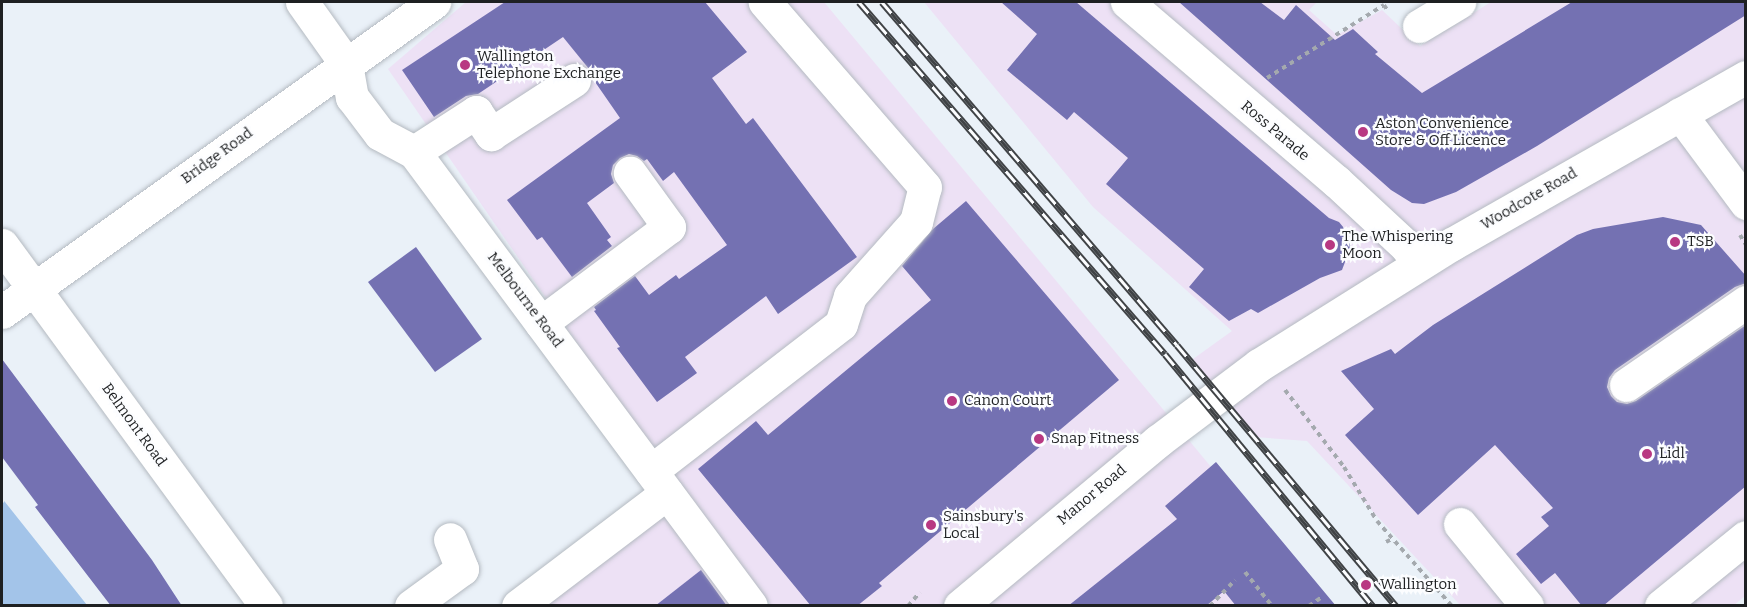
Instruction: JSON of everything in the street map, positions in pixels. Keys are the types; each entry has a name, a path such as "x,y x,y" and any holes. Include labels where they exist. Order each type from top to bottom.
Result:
{"street":[{"name":"Melbourne Road","path":"302,2 346,64 352,97 380,134 412,151 751,606"},
{"name":"Bridge Road","path":"2,312 434,2"},
{"path":"518,606 841,324 850,296 916,222 925,187 765,2"},
{"name":"Ross Parade","path":"1127,2 1236,98 1336,181 1406,246 1419,264"},
{"path":"1405,20 1459,2"},
{"name":"Woodcote Road","path":"1226,387 1419,264 1746,77"},
{"path":"412,151 476,112 491,134 574,80"},
{"path":"1680,114 1746,203"},
{"path":"541,323 669,226 630,173"},
{"name":"Belmont Road","path":"2,245 266,606"},
{"path":"1626,385 1746,302"},
{"name":"Manor Road","path":"960,606 1226,387"},
{"path":"1460,524 1527,606"},
{"path":"1661,606 1746,537"},
{"path":"411,606 462,569 450,539"}],"path":[{"path":"1236,98 1384,5 1405,20"},
{"path":"1285,390 1344,467 1377,521 1452,606"},
{"path":"1386,542 1392,539"},
{"path":"1245,572 1272,606"},
{"path":"1210,606 1235,580"},
{"path":"908,606 920,592"},
{"path":"1310,606 1322,597"}],"shaded area":[{"path":"466,2 824,2 1326,605 771,605 661,465 388,69"},
{"path":"924,2 1317,2 1309,10 1337,35 1382,10 1420,46 1491,2 1745,2 1745,596 1733,606 1460,605 1307,441 1255,437 1193,359 1232,331 1093,207"},
{"path":"5,501 87,605 2,605 2,504"},
{"path":"666,514 743,606 544,606"}],"building":[{"path":"505,2 705,2 747,52 712,78 746,124 753,118 857,257 778,314 766,296 685,357 697,373 657,402 617,348 620,347 594,311 596,310 594,307 635,276 649,295 676,275 679,279 727,245 674,172 663,181 647,159 644,161 629,154 620,158 613,165 611,174 614,183 587,203 611,237 607,240 612,246 572,277 542,237 537,240 507,200 620,118 593,79 589,69 563,37 478,94 466,96 434,117 402,70"},
{"path":"1001,2 1076,2 1329,218 1339,222 1348,233 1351,246 1342,270 1320,278 1258,313 1251,309 1229,321 1189,287 1204,269 1106,184 1128,158 1074,112 1067,120 1007,70 1037,34"},
{"path":"1179,2 1260,2 1284,20 1296,5 1335,40 1353,29 1378,52 1375,54 1422,93 1572,2 1746,2 1746,15 1537,146 1456,192 1424,204 1412,203 1391,190"},
{"name":"Canon Court","path":"966,201 1119,380 879,583 882,586 857,606 811,606 698,469 756,421 768,435 931,300 902,266 933,229"},
{"path":"1663,217 1701,225 1746,276 1746,283 1735,287 1615,370 1609,378 1607,387 1617,402 1627,404 1636,401 1746,325 1746,486 1603,606 1582,606 1555,573 1541,584 1516,554 1549,526 1541,517 1553,508 1495,445 1418,515 1345,435 1374,409 1341,371 1391,349 1395,354 1433,325 1577,235 1593,229"},
{"path":"416,247 482,339 435,372 368,282"},
{"path":"2,359 152,560 182,606 111,606 35,507 38,505 2,457"},
{"path":"1216,462 1336,606 1236,606 1224,591 1206,606 1068,606 1177,519 1165,506"},
{"path":"701,570 727,606 655,606"}],"railway":[{"path":"859,2 1165,354 1373,606"},
{"path":"882,2 1177,345 1396,606"}],"place":[{"name":"Wallington Telephone Exchange","path":"465,65"},
{"name":"Aston Convenience Store & Off Licence","path":"1363,132"},
{"name":"TSB","path":"1675,242"},
{"name":"The Whispering Moon","path":"1330,245"},
{"name":"Canon Court","path":"952,401"},
{"name":"Snap Fitness","path":"1039,439"},
{"name":"Lidl","path":"1647,454"},
{"name":"Sainsbury's Local","path":"931,525"},
{"name":"Wallington","path":"1366,585"}]}
